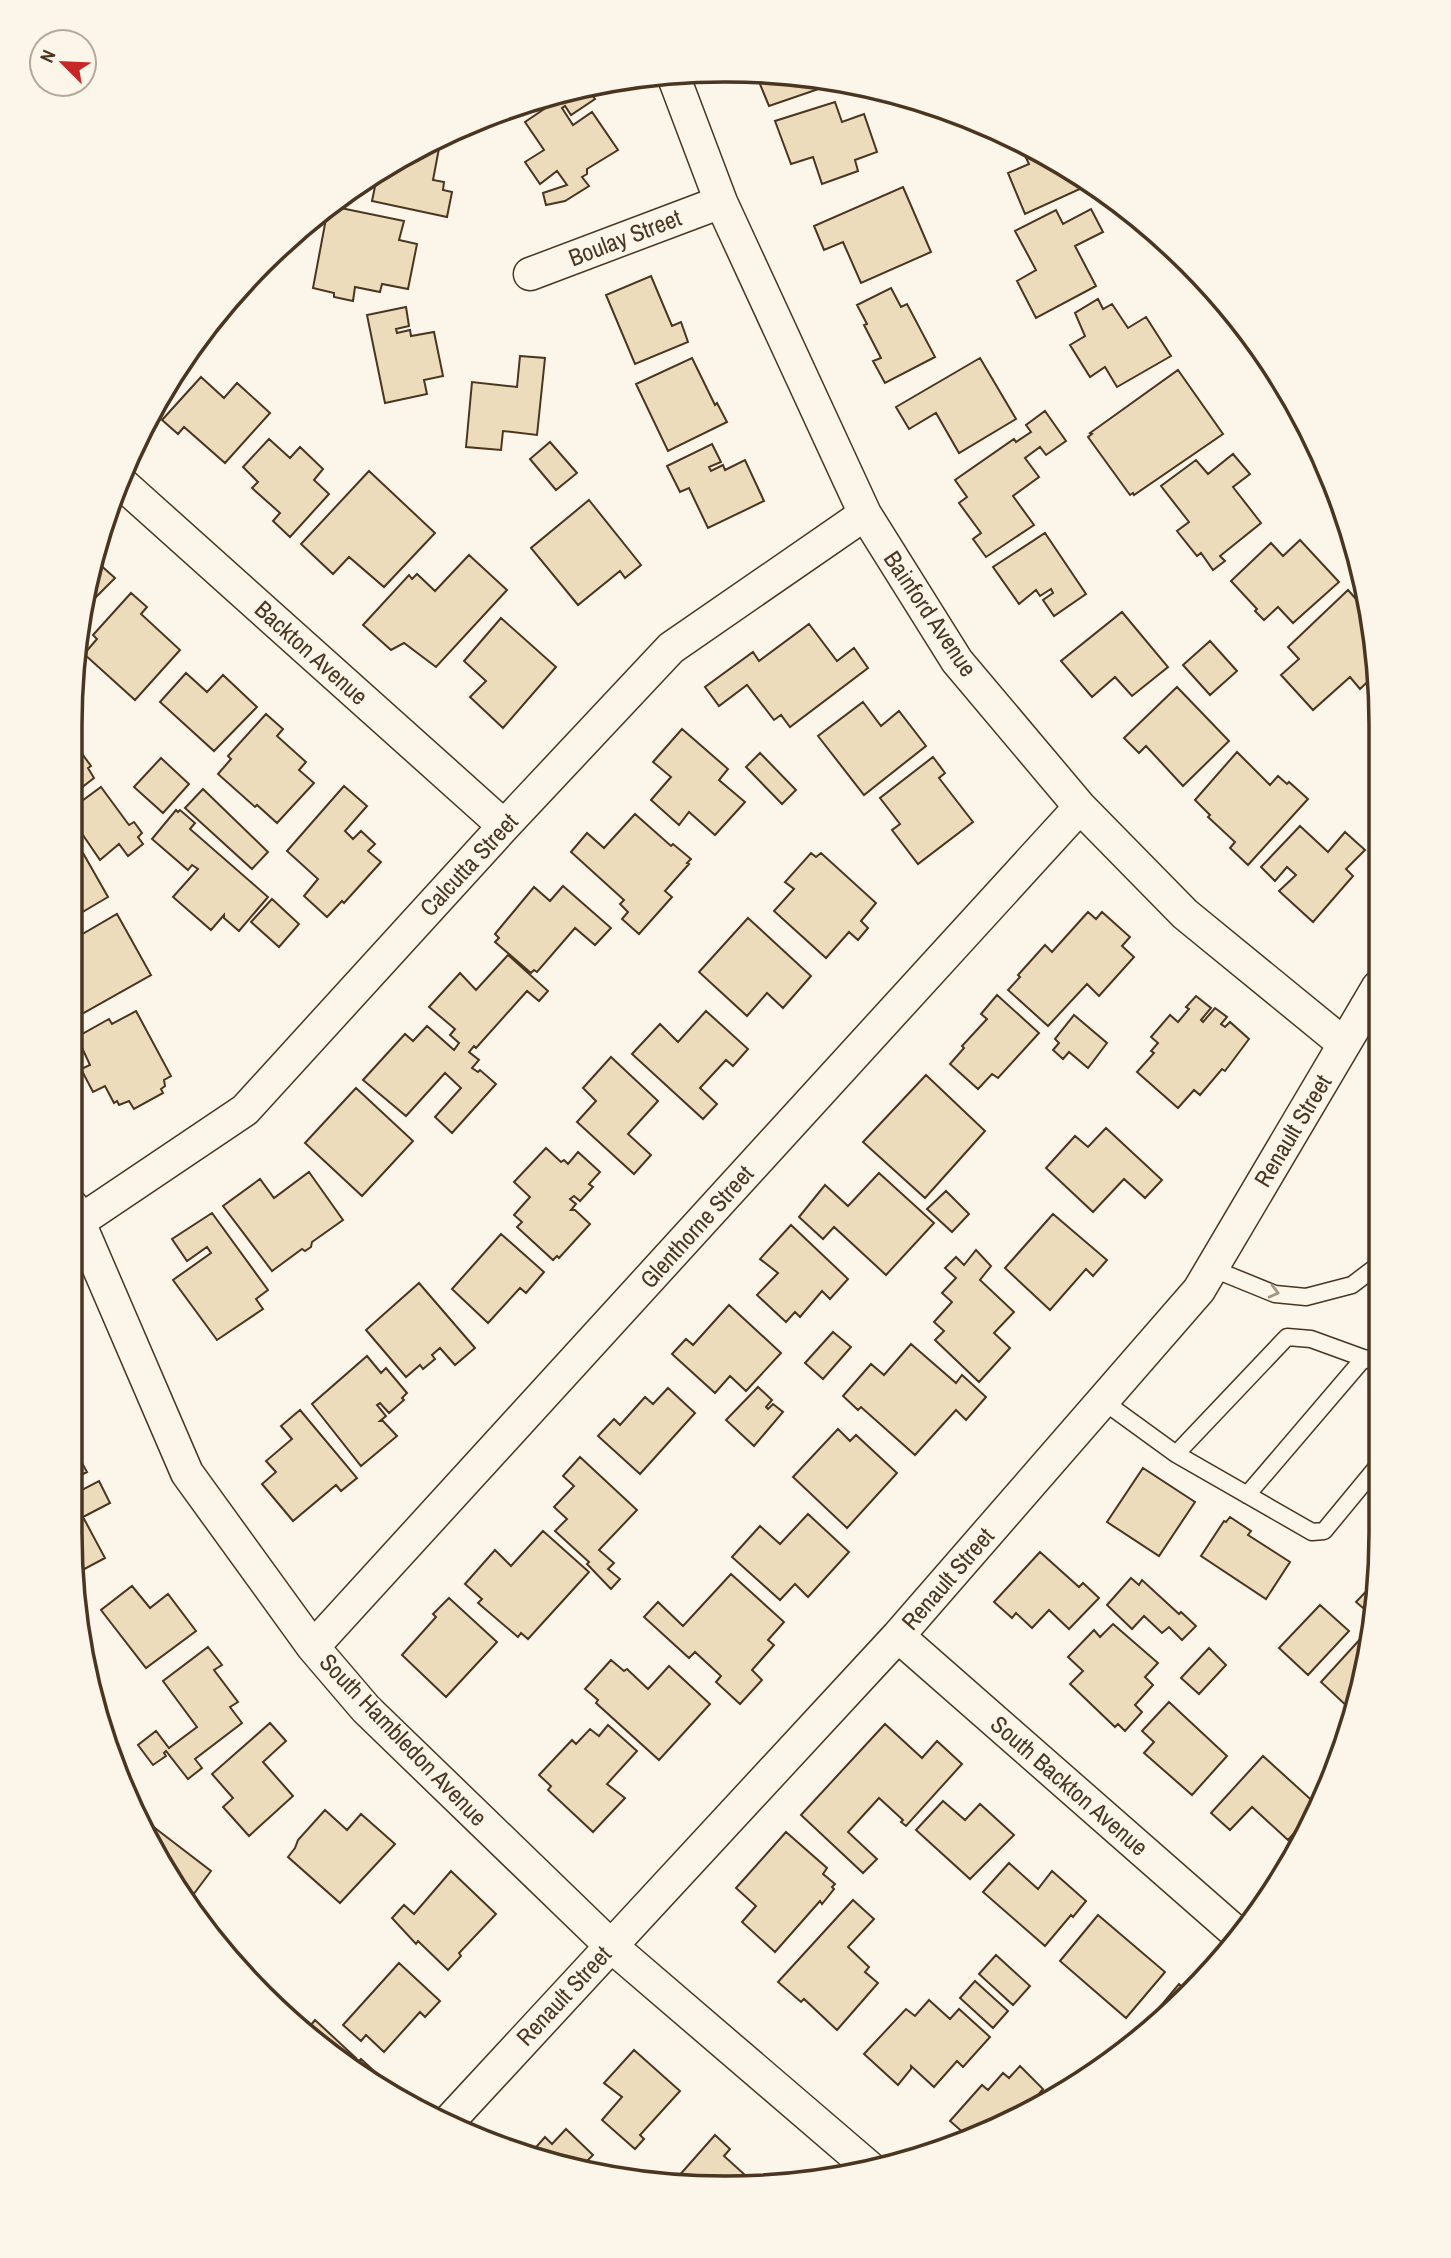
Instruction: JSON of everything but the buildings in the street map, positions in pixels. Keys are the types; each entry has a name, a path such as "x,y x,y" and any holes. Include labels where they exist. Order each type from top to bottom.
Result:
{"street":[{"name":"Bainford Avenue","path":"677,85 721,202 865,514 957,661 1080,807 1185,914 1344,1044"},
{"name":"Boulay Street","path":"530,274 721,202"},
{"name":"Backton Avenue","path":"127,488 504,826"},
{"name":"Calcutta Street","path":"82,1209 245,1110 504,826 671,648 865,514"},
{"name":"Glenthorne Street","path":"313,1647 1080,807"},
{"name":"Renault Street","path":"454,2115 898,1636 1199,1290 1369,1002"},
{"name":"South Hambledon Avenue","path":"82,1227 187,1473 313,1647 366,1709 610,1945 861,2161"},
{"name":"South Backton Avenue","path":"898,1636 1232,1929"}],"lane":[{"path":"1211,1268 1275,1294 1306,1297 1352,1285 1369,1272"},
{"path":"1176,1454 1287,1337 1311,1339 1369,1361"},
{"path":"1247,1495 1369,1362"},
{"path":"1102,1401 1176,1454 1312,1532 1324,1531 1369,1476"}]}
